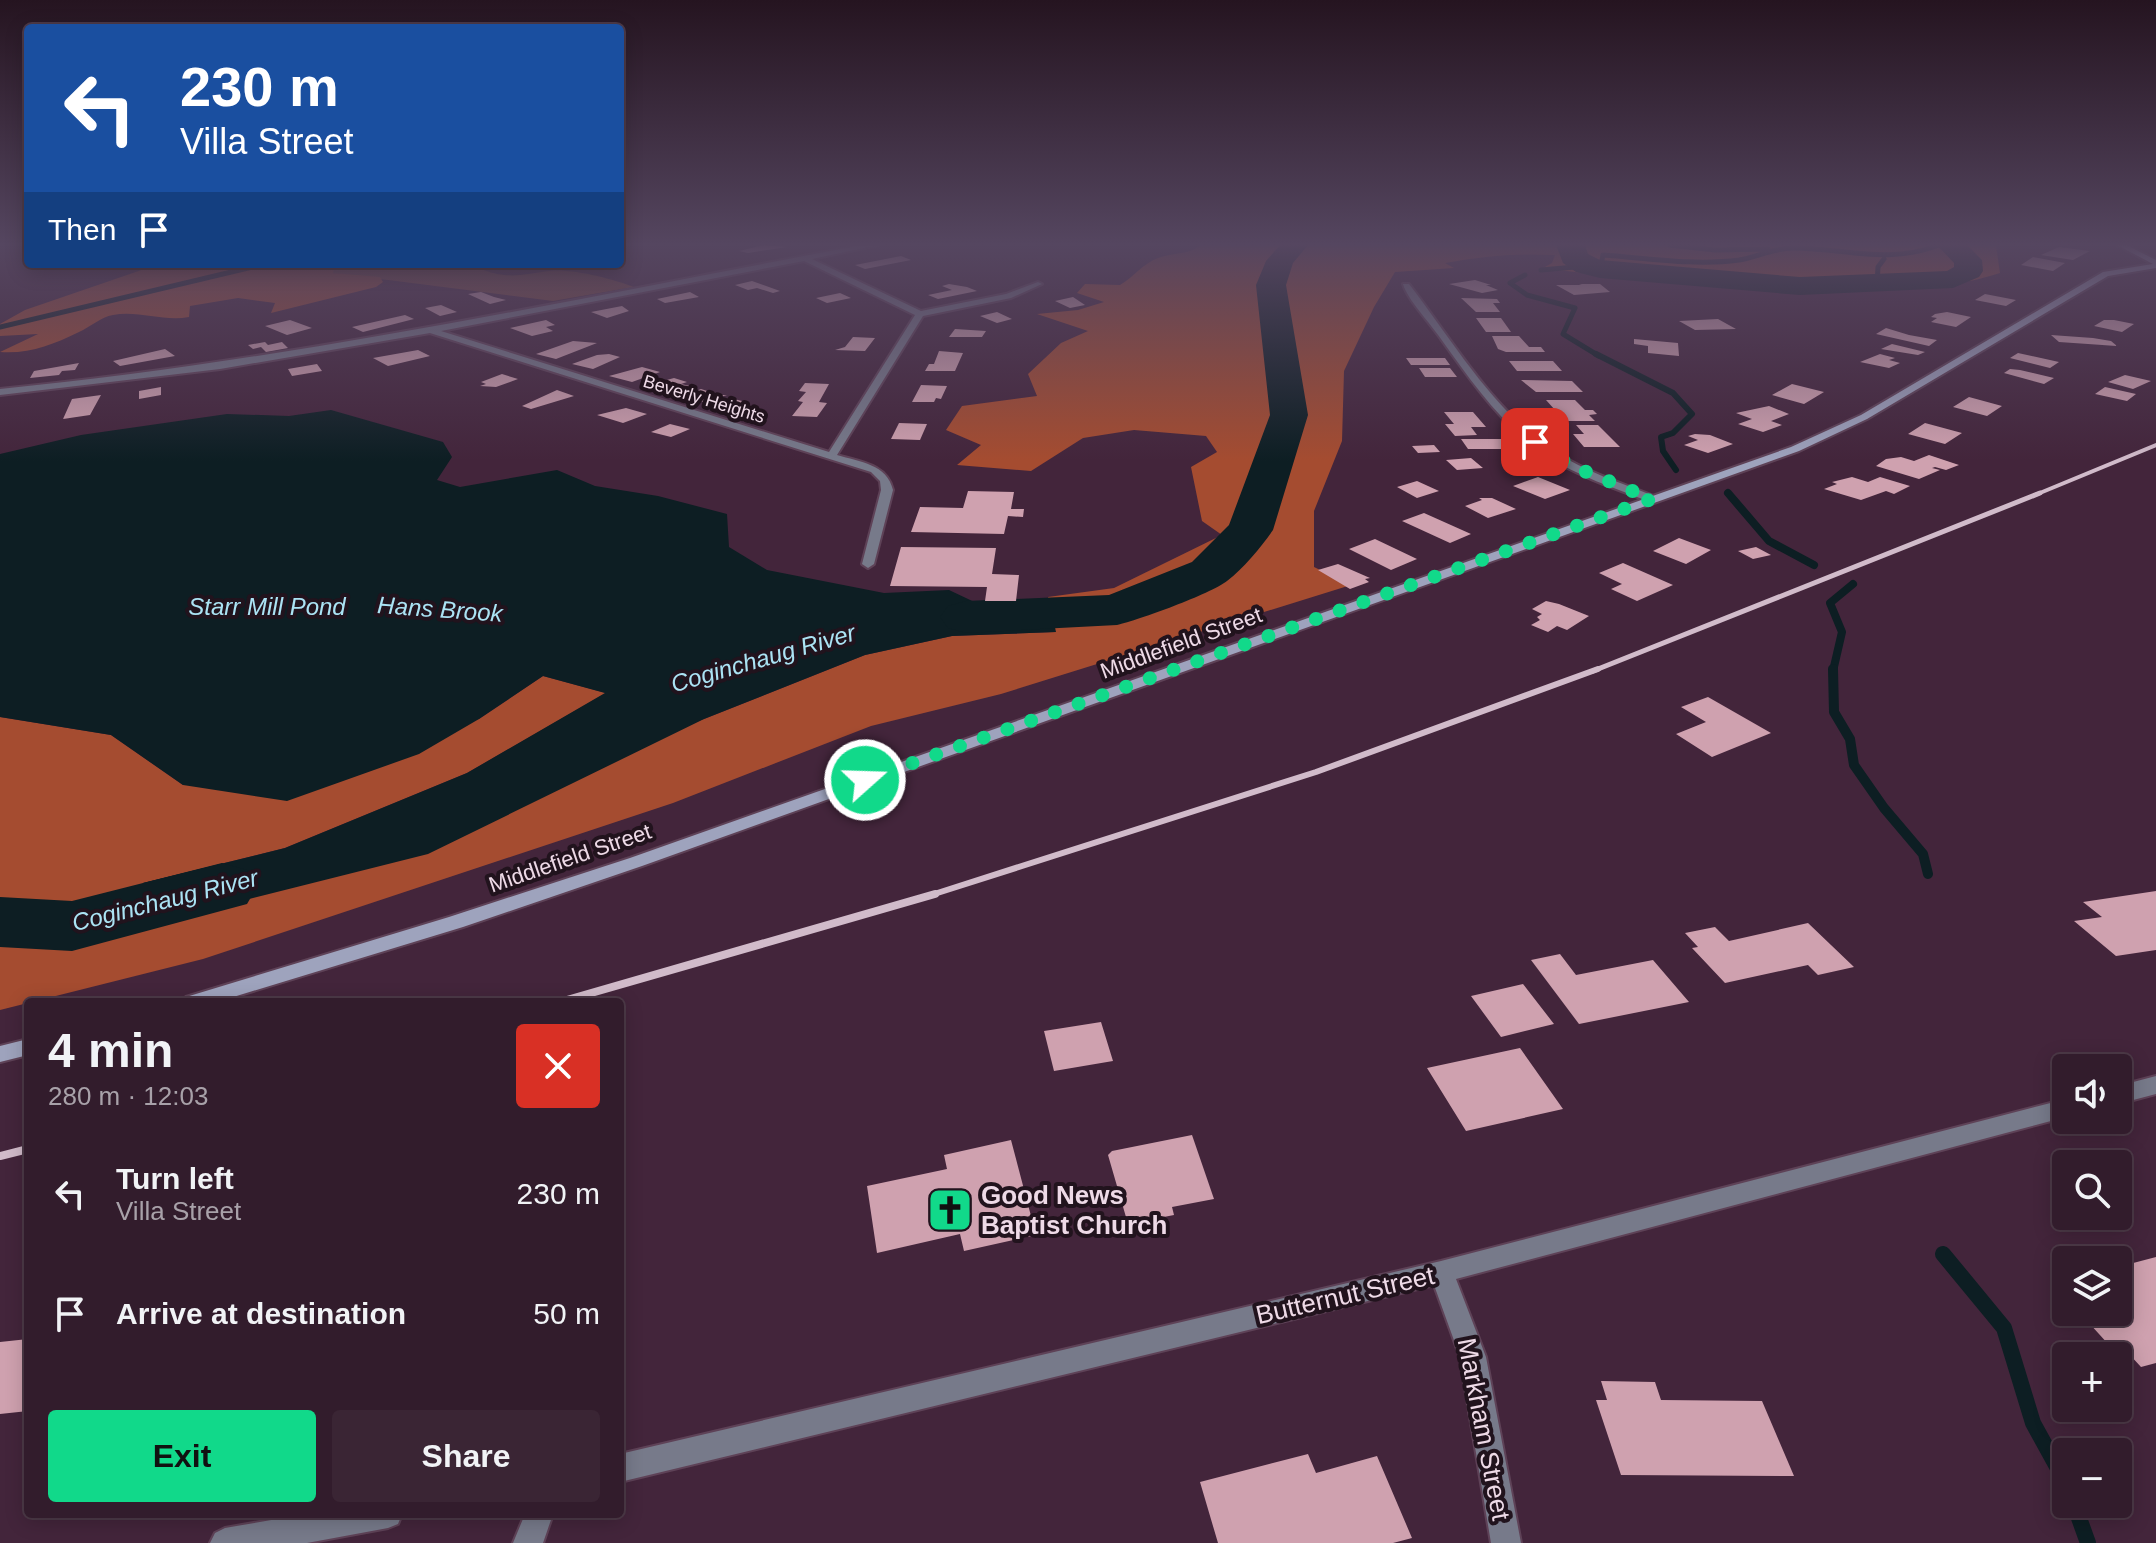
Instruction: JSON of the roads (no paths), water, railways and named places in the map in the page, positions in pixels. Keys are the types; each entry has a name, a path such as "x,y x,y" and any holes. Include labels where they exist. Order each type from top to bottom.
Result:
{"main road":[{"name":"Middlefield Street","path":"206,998 456,922 621,867 1831,434 2032,317"},
{"path":"0,1054 24,1048"}],"street":[{"path":"0,392 178,374 495,317"},
{"path":"832,455 918,317"},
{"path":"1430,317 1502,409 1535,442 1572,466 1652,499"},
{"name":"Beverly Heights","path":"427,330 875,470 885,480 887,490 868,564"},
{"path":"2132,1091 2156,1085"},
{"name":"Butternut Street","path":"624,1467 1441,1272 2052,1112"},
{"name":"Markham Street","path":"1441,1272 1473,1357 1506,1543"},
{"path":"225,1543 366,1518"},
{"path":"528,1543 537,1518"}],"water":[{"name":"Starr Mill Pond","path":"331,410 443,442 452,457 437,480 460,487 557,470 595,486 658,496 727,514 729,547 767,570 884,593 949,590 985,607 1050,605 1056,632 952,636 865,655 704,719 428,854 134,928 143,883 285,848 467,773 605,693 543,676 419,754 287,801 183,785 111,735 0,717 0,454 81,435 227,414 289,416"}],"waterway":[{"path":"0,327 42,317"},
{"name":"Coginchaug River","path":"966,617 1117,610 1209,572 1250,530 1289,415 1275,317"},
{"path":"1571,317 1563,334 1599,356"},
{"path":"1596,354 1673,393 1692,414 1673,433 1661,437 1663,451 1676,470"},
{"path":"1728,493 1769,541 1814,565"},
{"path":"1833,671 1842,632 1830,603 1853,584"},
{"path":"1833,671 1834,712 1850,739 1854,765 1884,808 1923,854 1928,874"},
{"name":"Coginchaug River","path":"0,922 72,926 222,887"},
{"path":"1943,1254 2004,1328 2033,1423 2052,1458"},
{"path":"2079,1518 2088,1543"}],"railway":[{"path":"2036,495 2156,445"},
{"path":"2036,495 2040,493"},
{"path":"1593,671 2036,495"},
{"path":"928,896 1316,772 1598,669"},
{"path":"574,998 935,894"},
{"path":"0,1156 24,1150"}],"place":[{"name":"Good News Baptist Church","path":"950,1210"}],"water label":[{"name":"Hans Brook","path":"440,609"}]}
